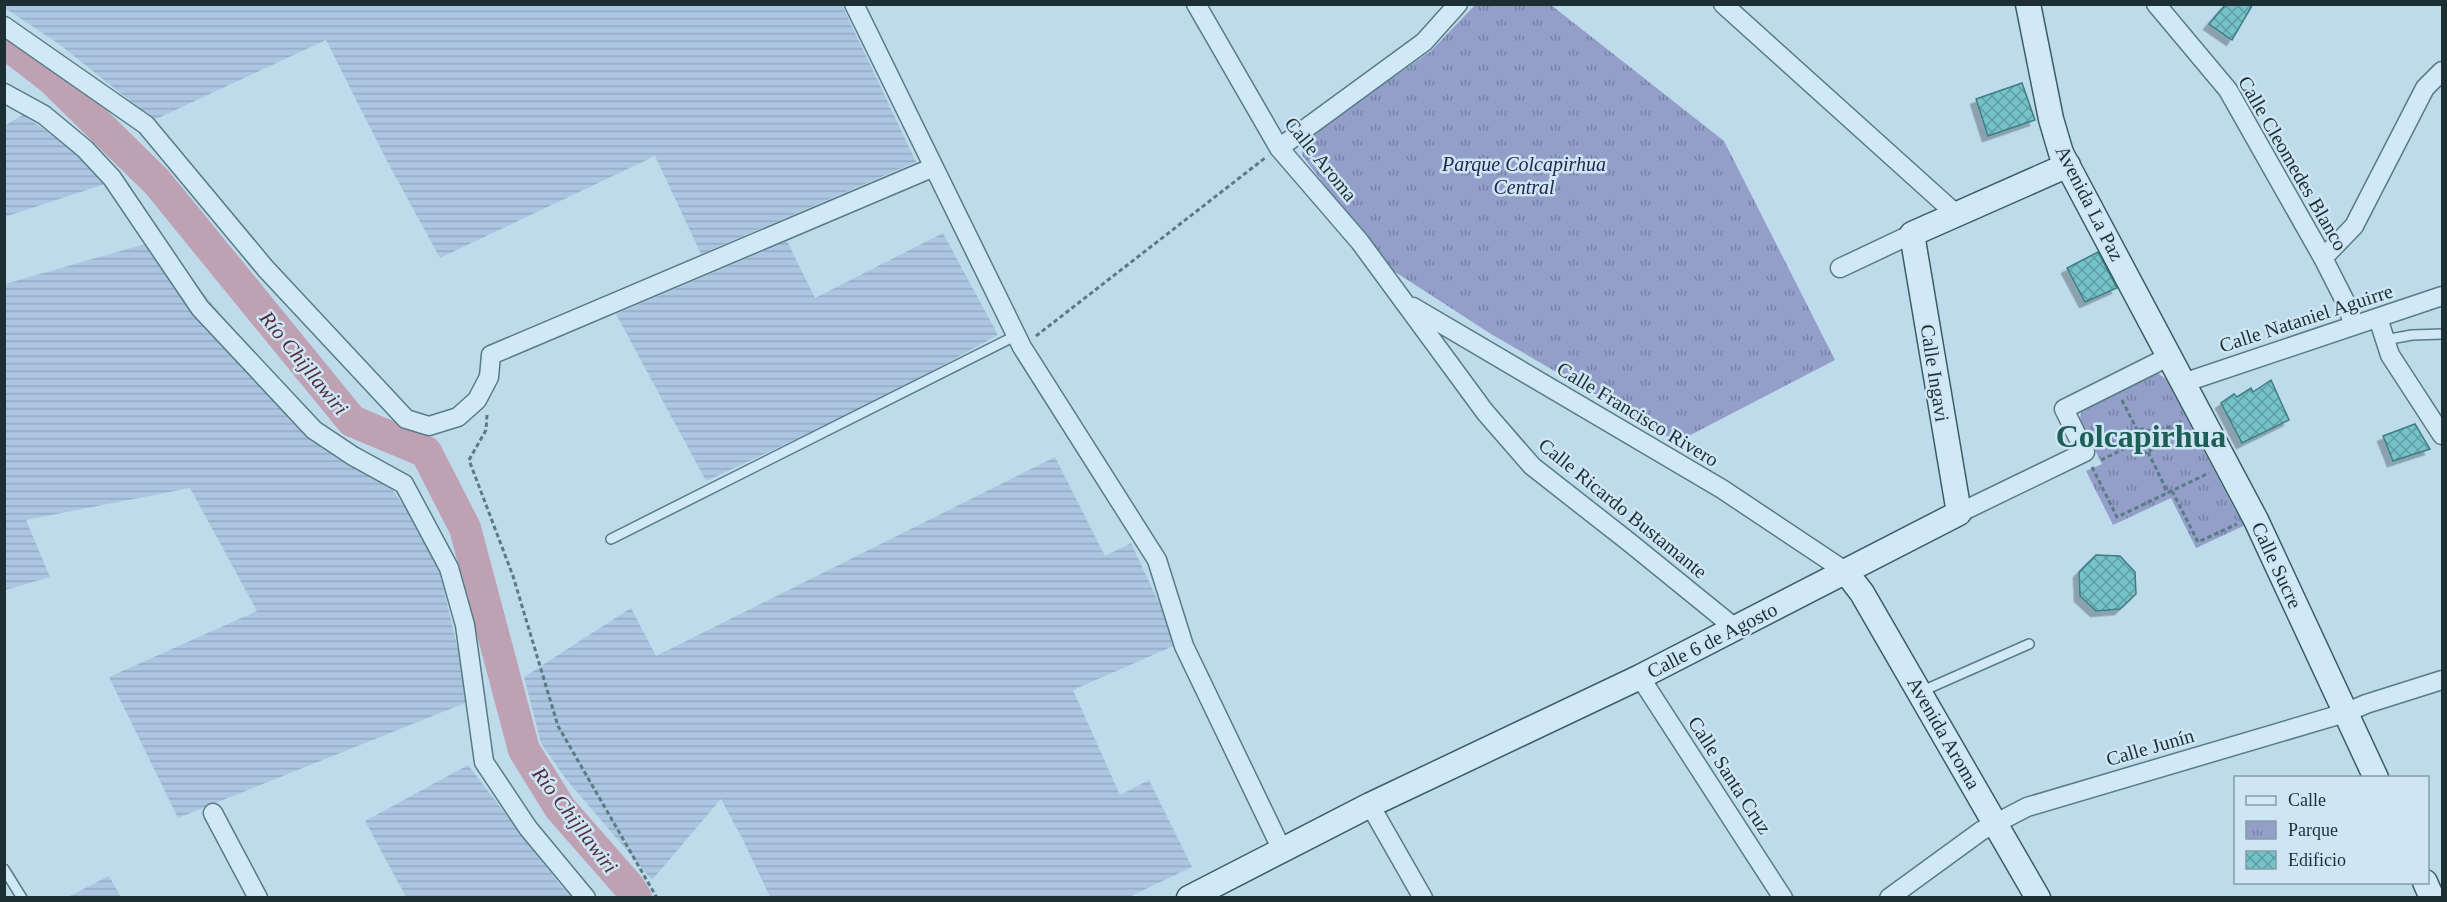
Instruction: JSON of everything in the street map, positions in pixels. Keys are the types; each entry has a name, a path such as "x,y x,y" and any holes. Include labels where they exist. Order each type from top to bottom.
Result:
{"main road":[{"name":"Avenida La Paz","path":"2028,4 2051,119 2061,153 2170,357"},
{"path":"1912,234 2067,165"},
{"name":"Calle Ingavi","path":"1912,234 1959,513"},
{"name":"Calle Sucre","path":"2170,357 2228,464 2376,776"},
{"name":"Calle 6 de Agosto","path":"1191,897 1370,805 1640,677 1959,513"},
{"name":"Avenida Aroma","path":"1845,571 1862,594 2038,897"}],"street":[{"path":"855,4 1020,341 1157,560 1184,646 1282,850"},
{"name":"Calle Aroma","path":"1196,4 1279,148 1360,242 1404,302"},
{"path":"1279,148 1424,42 1458,4"},
{"path":"1723,4 1956,214"},
{"name":"Calle Cleomedes Blanco","path":"2156,4 2228,90 2323,258 2348,307 2353,325"},
{"path":"4,26 146,125 266,269 398,411 406,419 429,426 458,417 477,400 489,377 491,355 934,167"},
{"path":"2323,258 2354,226 2426,88 2442,71"},
{"path":"4,93 44,116 85,149 112,178 200,308 314,430 353,456 404,484 439,548 452,579 465,625 484,762 528,828 586,897"},
{"path":"1840,268 1912,234"},
{"name":"Calle Nataniel Aguirre","path":"2183,383 2442,296"},
{"name":"Calle Francisco Rivero","path":"1404,302 1722,489 1845,571"},
{"name":"Calle Ricardo Bustamante","path":"1404,302 1485,412 1532,466 1735,628"},
{"path":"2378,318 2390,355 2442,435"},
{"name":"Calle 6 de Agosto","path":"1959,513 2085,452 2064,409 2170,357"},
{"name":"Calle Santa Cruz","path":"1640,677 1783,897"},
{"name":"Calle Junín","path":"1889,897 1996,823 2027,807 2345,713 2442,680"},
{"path":"1370,805 1423,897"},
{"path":"213,813 258,897"}],"lane":[{"path":"2385,340 2412,335 2442,334"},
{"path":"611,539 1020,341"},
{"path":"1920,692 2029,644"},
{"path":"4,869 22,897"}],"path":[{"path":"1020,341 1279,148"},
{"path":"2122,399 2137,430"},
{"path":"487,409 486,430 469,460 513,576 558,726 657,897"},
{"path":"2153,435 2180,422"},
{"path":"2145,429 2153,435 2154,445 2148,452 2138,451 2132,445 2132,436 2137,430 2145,429"},
{"path":"2106,457 2132,445"},
{"path":"2148,452 2198,542 2241,522"},
{"path":"2093,468 2117,517 2228,464"}],"shaded area":[{"path":"4,5 842,5 916,162 701,254 655,156 440,258 388,163 326,40 154,120 59,44 5,8"},
{"path":"23,115 117,180 5,217 4,126"},
{"path":"943,233 998,335 868,406 706,481 616,314 787,241 815,298"},
{"path":"159,240 344,462 389,485 434,548 470,701 178,818 109,677 257,611 190,488 26,520 50,577 5,590 5,284"},
{"path":"1055,457 1105,556 1131,543 1178,644 1073,690 1120,795 1149,780 1192,867 1129,897 770,897 721,799 652,880 566,779 541,743 524,677 631,608 656,656"},
{"path":"468,765 561,886 573,897 406,897 365,821"},
{"path":"109,876 121,897 68,897"}],"green space":[{"name":"Parque Colcapirhua Central","path":"1475,5 1551,5 1724,141 1835,360 1677,442 1491,334 1386,266 1302,155 1303,140 1431,51"},
{"path":"2152,374 2159,374 2166,379 2235,510 2252,522 2196,548 2171,498 2113,525 2086,471 2102,464 2080,420 2081,413 2086,407"}],"building":[{"path":"2226,4 2253,4 2232,40 2209,24"},
{"path":"2022,83 2035,120 1988,136 1976,99"},
{"path":"2098,252 2117,288 2085,302 2067,268"},
{"path":"2271,380 2289,420 2242,443 2221,403 2234,394 2237,397 2251,388 2253,392"},
{"path":"2415,424 2430,449 2393,461 2383,436"},
{"path":"2096,555 2120,556 2135,572 2136,594 2120,609 2096,611 2080,596 2079,572"}],"waterway":[{"name":"Río Chijllawiri","path":"4,42 52,79 157,182 352,421 426,452 465,528 524,750 560,808 630,888 636,898"}],"district":[{"name":"Colcapirhua","path":"2141,436"}]}
